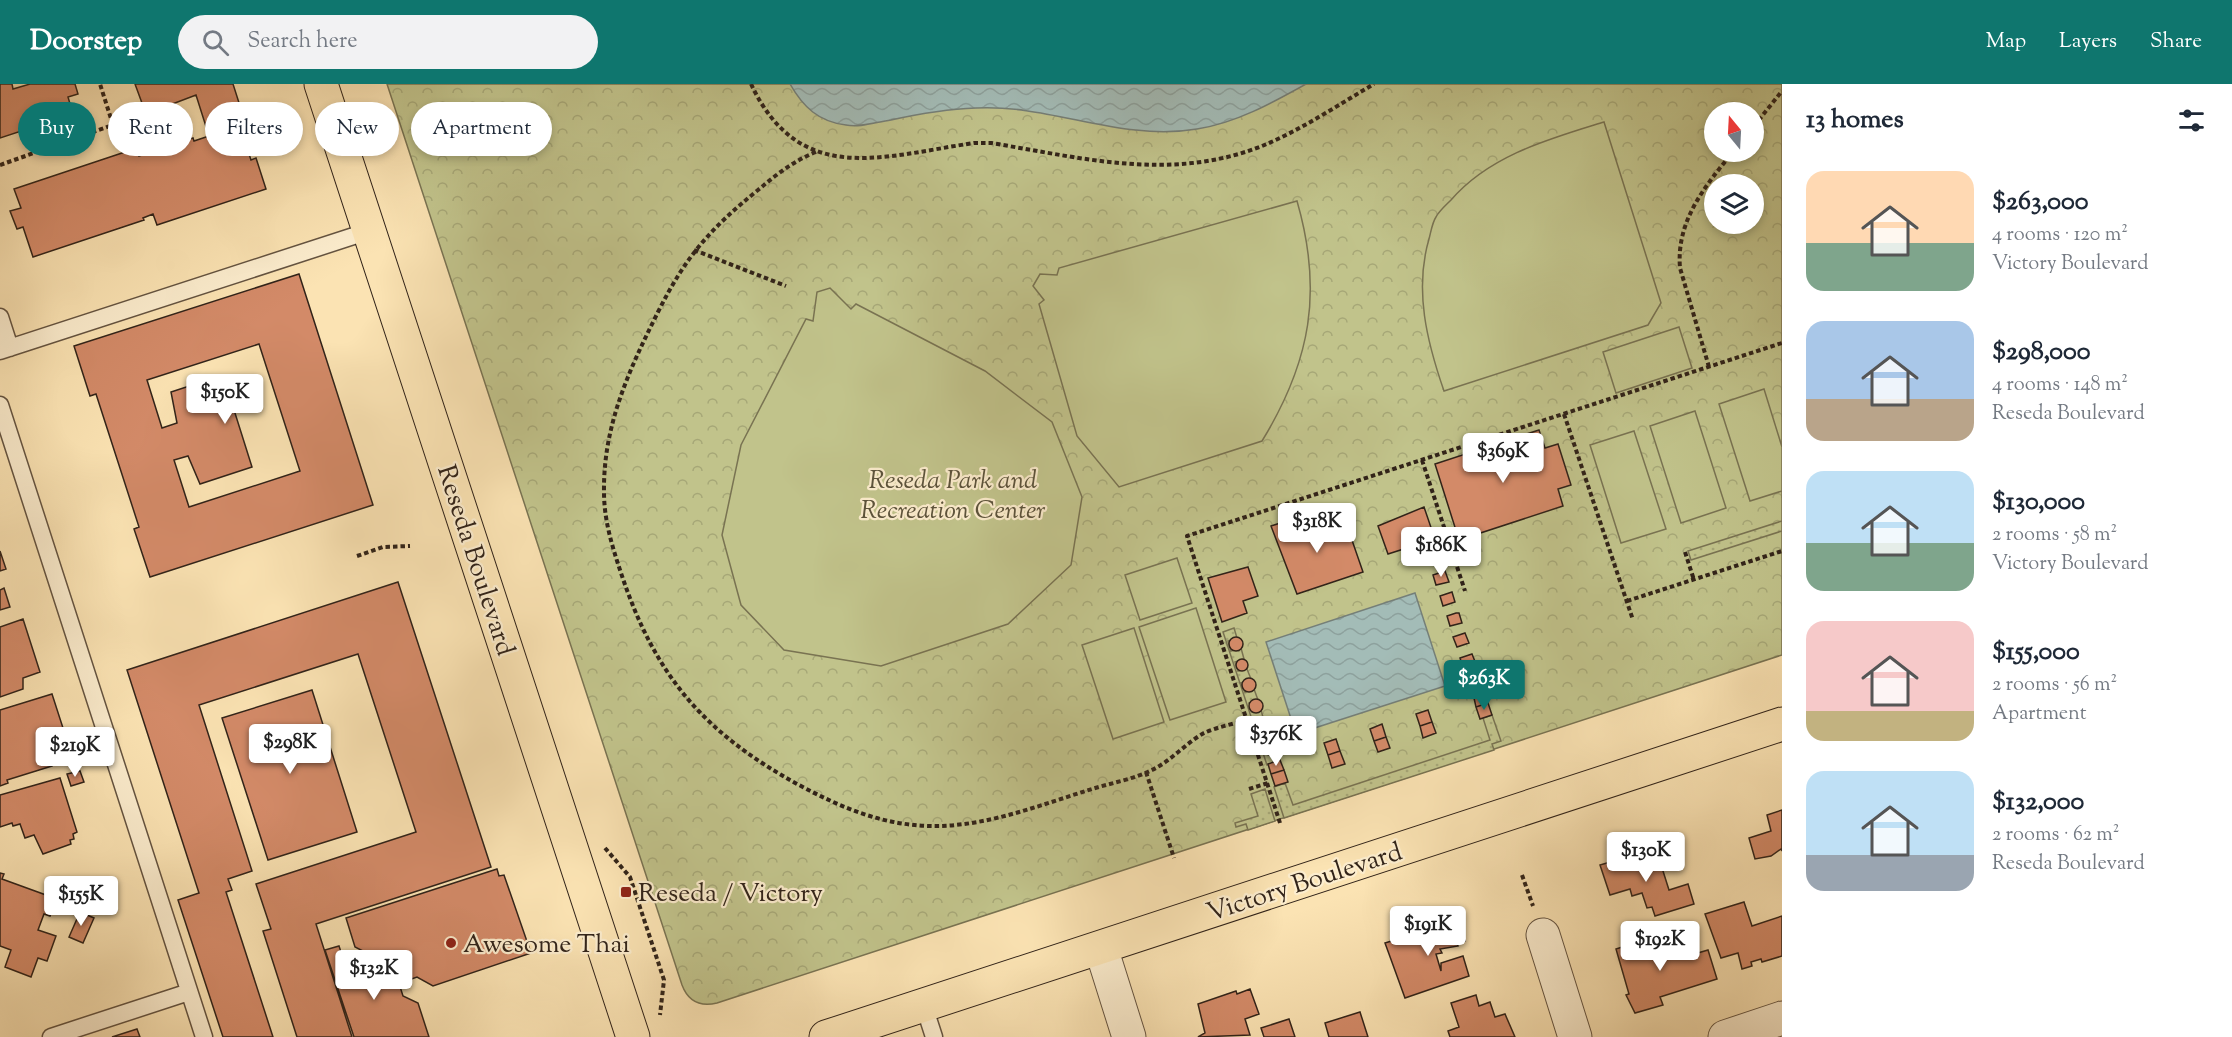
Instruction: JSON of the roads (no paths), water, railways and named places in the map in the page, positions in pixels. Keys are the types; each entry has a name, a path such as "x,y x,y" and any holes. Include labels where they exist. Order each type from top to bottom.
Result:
{"main road":[{"name":"Reseda Boulevard","path":"321,84 369,231 646,1029"},
{"name":"Victory Boulevard","path":"840,1035 1782,724"}],"street":[{"path":"1544,935 1575,1037"},
{"path":"1101,948 1129,1037"},
{"path":"1725,1037 1782,1018"}],"lane":[{"path":"0,317 5,349 369,231"},
{"path":"0,405 204,1037"},
{"path":"51,1037 189,992"},
{"path":"924,1006 934,1037"}],"water":[{"path":"790,84 1306,84 1267,105 1226,122 1197,129 1169,132 1113,127 1004,108 944,111 851,126 820,117 800,100"},
{"path":"1415,593 1445,686 1296,734 1266,642"}],"place":[{"name":"Reseda / Victory","path":"626,892"},
{"name":"Awesome Thai","path":"451,943"}],"park label":[{"name":"Reseda Park and Recreation Center","path":"953,494"}]}
